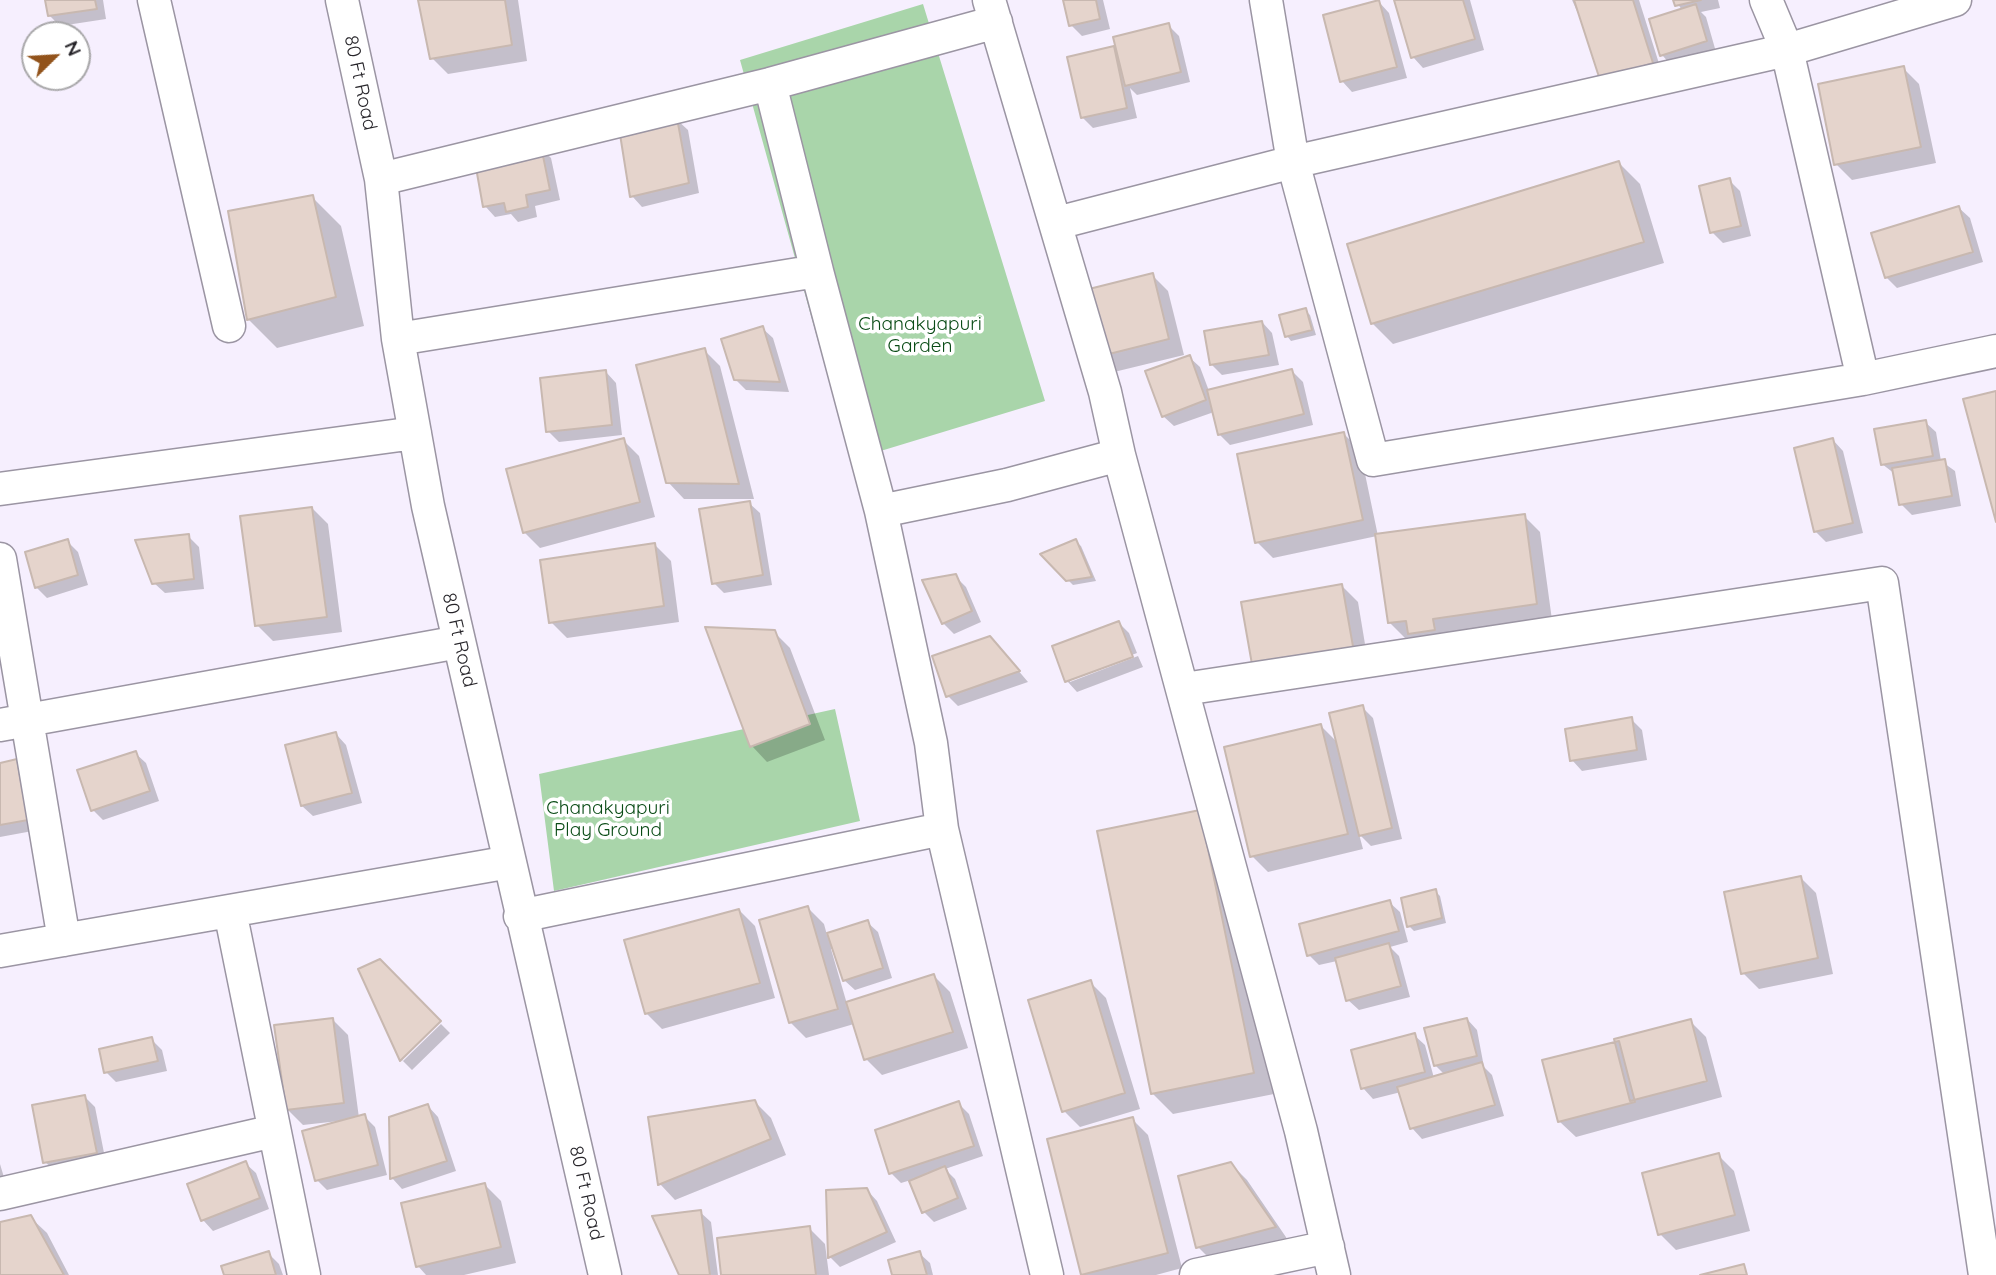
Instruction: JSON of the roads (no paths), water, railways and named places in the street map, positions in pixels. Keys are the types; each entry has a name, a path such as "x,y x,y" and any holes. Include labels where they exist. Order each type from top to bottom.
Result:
{"street":[{"path":"154,0 229,326"},
{"name":"80 Ft Road","path":"342,0 381,179 398,339 415,433 520,916 605,1275"},
{"path":"1266,0 1293,162 1373,460 1863,379 1996,351"},
{"path":"1766,0 1787,50 1863,379"},
{"path":"1056,223 1293,162 1787,50 1955,0"},
{"path":"381,179 770,84 993,11 1105,393 1119,455 1301,1131 1331,1261 1196,1275"},
{"path":"770,84 881,511 931,743 942,828 1047,1275"},
{"path":"398,339 817,271"},
{"path":"0,489 415,433"},
{"path":"881,511 1007,485 1119,455"},
{"path":"0,559 13,723 64,940"},
{"path":"1184,689 1882,583 1985,1275"},
{"path":"13,723 459,642"},
{"path":"520,916 942,828"},
{"path":"0,951 510,862"},
{"path":"230,911 304,1275"},
{"path":"0,1194 274,1131"}],"park label":[{"name":"Chanakyapuri Garden","path":"920,335"},
{"name":"Chanakyapuri Play Ground","path":"608,819"}]}
